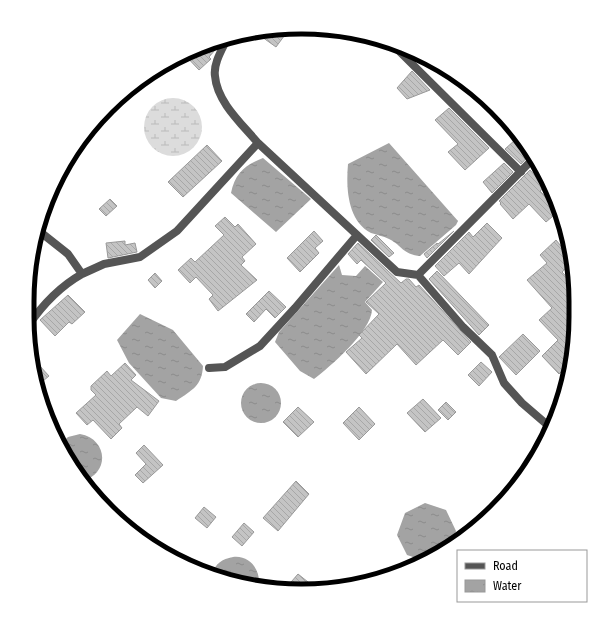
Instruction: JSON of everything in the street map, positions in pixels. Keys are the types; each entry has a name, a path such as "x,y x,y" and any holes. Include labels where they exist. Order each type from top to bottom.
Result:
{"street":[{"path":"225,45 216,66 215,76 224,103 258,143 397,272 418,275 463,326 492,355 504,383 522,403 546,424"},
{"path":"401,53 521,172"},
{"path":"34,318 46,301 68,282 104,264 140,256 177,231 258,143"},
{"path":"418,275 530,163"},
{"path":"43,234 68,254 82,274"},
{"path":"208,368 224,367 260,346 295,308 357,235"}],"green space":[{"path":"167,98 179,98 194,106 202,121 202,133 194,148 179,156 167,156 152,148 144,133 144,121 152,106"}],"water":[{"path":"389,143 458,221 456,225 420,256 406,252 389,239 371,233 363,228 357,220 350,203 347,183 348,164"},
{"path":"263,158 311,199 276,232 231,193 238,175 246,167"},
{"path":"339,265 342,275 356,276 365,266 383,282 365,302 372,310 370,319 365,328 349,348 314,379 300,371 275,342 279,332"},
{"path":"140,314 173,330 203,366 201,378 195,387 176,401 161,398 129,363 117,340"},
{"path":"265,383 272,386 278,392 281,403 280,411 272,420 265,423 257,423 250,420 242,411 241,399 244,392 253,384"},
{"path":"80,434 89,437 96,442 102,456 98,471 92,477 89,478 70,450 65,440 68,437"},
{"path":"425,503 446,510 456,531 454,536 416,558 407,555 397,535 405,513"},
{"path":"233,557 245,558 253,565 259,581 214,569 220,562"}],"building":[{"path":"285,35 276,47 262,37"},
{"path":"214,49 215,50 209,57 211,59 199,70 189,59"},
{"path":"412,71 430,90 407,99 397,88"},
{"path":"449,108 489,148 465,170 448,152 458,144 435,120"},
{"path":"515,140 527,158 521,164 505,149"},
{"path":"207,145 222,161 183,197 168,182"},
{"path":"504,163 513,172 492,193 483,182"},
{"path":"530,170 540,182 544,188 540,191 550,201 555,215 546,222 529,204 513,219 499,201"},
{"path":"110,199 117,206 106,216 99,209"},
{"path":"225,217 235,227 238,224 256,244 242,257 245,261 241,265 257,280 218,311 209,299 213,295 196,277 190,283 178,270 191,258 195,262 224,235 215,226"},
{"path":"487,223 502,238 469,274 459,263 444,276 435,266 469,232 473,237"},
{"path":"314,231 323,241 315,248 319,253 300,272 287,258"},
{"path":"454,231 427,258 424,254"},
{"path":"376,235 394,253 389,257 371,240"},
{"path":"556,240 564,250 567,267 562,272 568,278 569,316 567,351 564,369 559,374 542,356 558,340 539,320 552,308 527,280 547,263 540,255"},
{"path":"125,241 125,245 135,243 137,252 108,258 106,243"},
{"path":"358,243 401,283 406,279 409,279 416,287 419,285 471,342 458,355 443,340 416,365 397,344 366,374 346,352 362,338 359,335 379,314 366,302 386,283 361,260 357,264 348,254"},
{"path":"437,271 489,325 479,335 429,279"},
{"path":"155,273 162,281 155,288 148,280"},
{"path":"269,291 286,307 275,318 266,309 254,322 246,314"},
{"path":"68,295 85,312 72,324 69,322 55,336 40,320"},
{"path":"523,334 540,351 516,375 499,357"},
{"path":"481,362 492,372 479,386 468,375"},
{"path":"125,363 136,375 131,380 159,401 148,416 137,407 119,424 122,428 111,439 93,420 87,425 76,413 96,395 91,390 91,386 107,371 111,376"},
{"path":"38,366 49,376 42,382 39,369"},
{"path":"423,399 441,418 425,432 407,413"},
{"path":"446,402 456,412 448,420 438,410"},
{"path":"298,407 314,422 298,437 283,422"},
{"path":"359,407 375,424 359,440 343,423"},
{"path":"144,445 163,465 143,483 135,475 146,464 136,453"},
{"path":"296,481 309,494 278,531 263,518"},
{"path":"204,507 216,517 207,528 195,518"},
{"path":"244,523 254,532 242,546 232,537"},
{"path":"298,574 310,584 302,584 290,583"}]}
